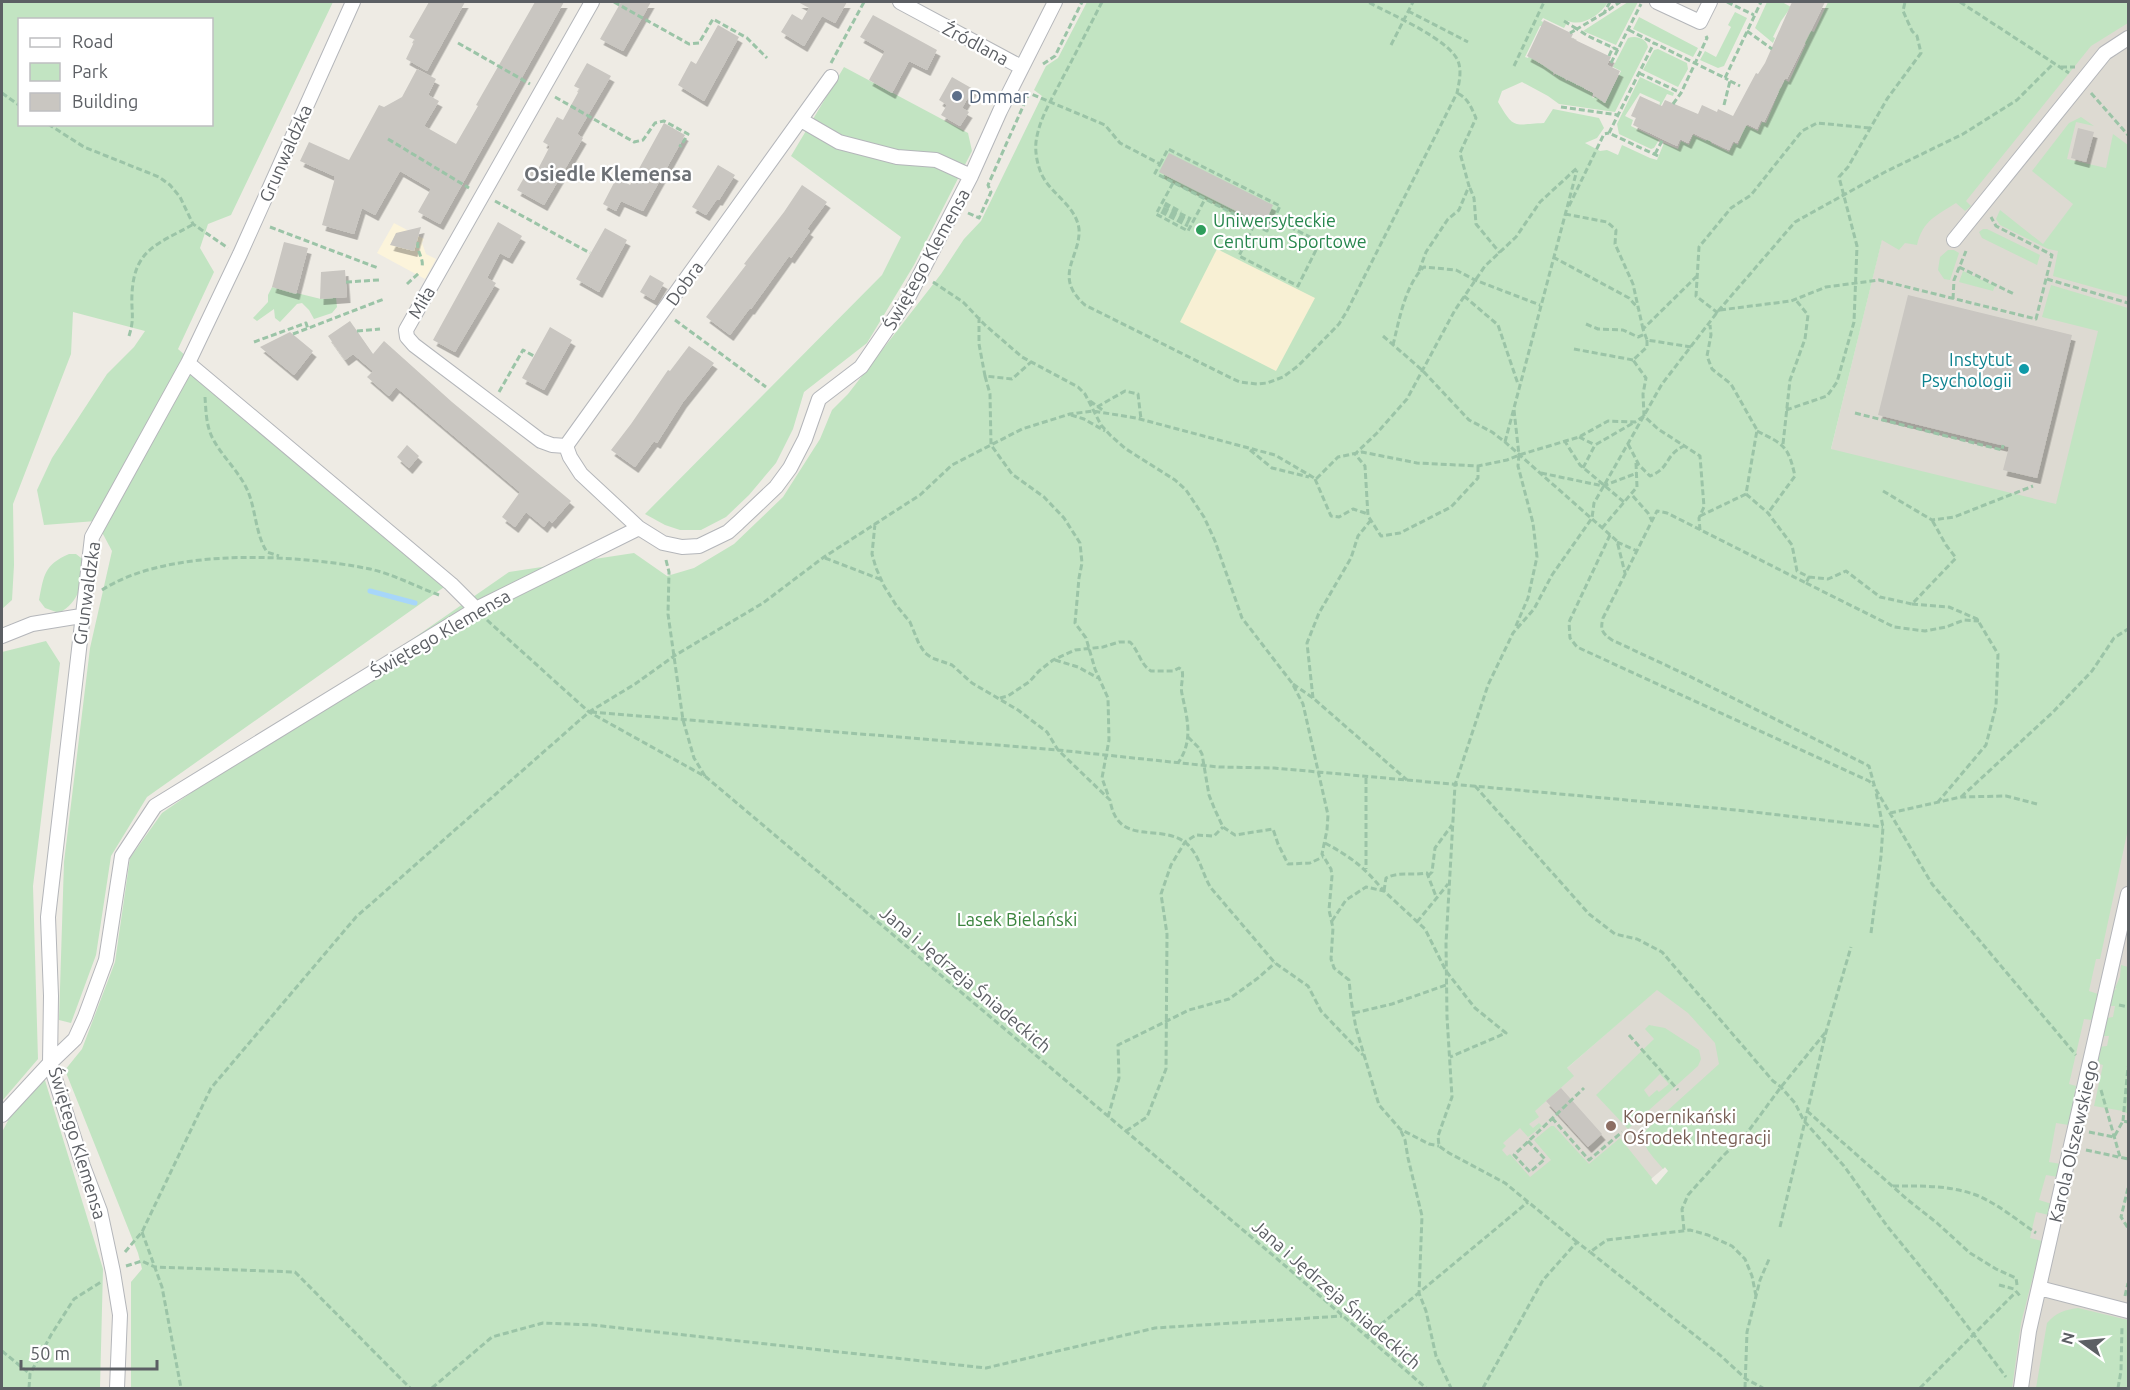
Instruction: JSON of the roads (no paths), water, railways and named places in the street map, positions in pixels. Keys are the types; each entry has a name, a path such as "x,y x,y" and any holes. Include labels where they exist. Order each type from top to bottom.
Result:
{"street":[{"name":"Grunwaldzka","path":"50,1063 51,996 48,917 81,616 92,537 188,363 240,254 353,2"},
{"name":"Miła","path":"566,446 541,441 414,345 407,338 405,330 592,2"},
{"name":"Źródlana","path":"900,2 1021,68"},
{"name":"Świętego Klemensa","path":"117,1389 120,1315 113,1272 100,1211 50,1063 75,1040 85,1017 106,960 122,856 155,806 476,609 639,528 663,543 691,548 713,541 738,523 784,476 805,439 819,399 853,374 868,359 907,300 971,176 1021,68 1055,2"},
{"path":"1658,2 1700,22 1710,2"},
{"path":"1954,240 2076,78 2105,52 2128,38"},
{"name":"Dobra","path":"566,446 831,77"},
{"path":"801,120 839,142 897,158 936,160 971,176"},
{"path":"188,363 451,584 476,609"},
{"path":"566,446 581,474 639,528"},
{"path":"2,636 32,624 81,616"},
{"name":"Karola Olszewskiego","path":"2015,1385 2030,1331 2128,894"},
{"path":"2,1114 50,1063"},
{"path":"2039,1288 2125,1310"}],"waterway":[{"path":"370,591 415,603"}],"place":[{"name":"Dmmar","path":"957,96"},
{"name":"Uniwersyteckie Centrum Sportowe","path":"1201,230"},
{"name":"Instytut Psychologii","path":"2024,369"},
{"name":"Kopernikański Ośrodek Integracji","path":"1611,1126"}],"district":[{"name":"Osiedle Klemensa","path":"608,173"}],"park label":[{"name":"Lasek Bielański","path":"1017,919"}]}
